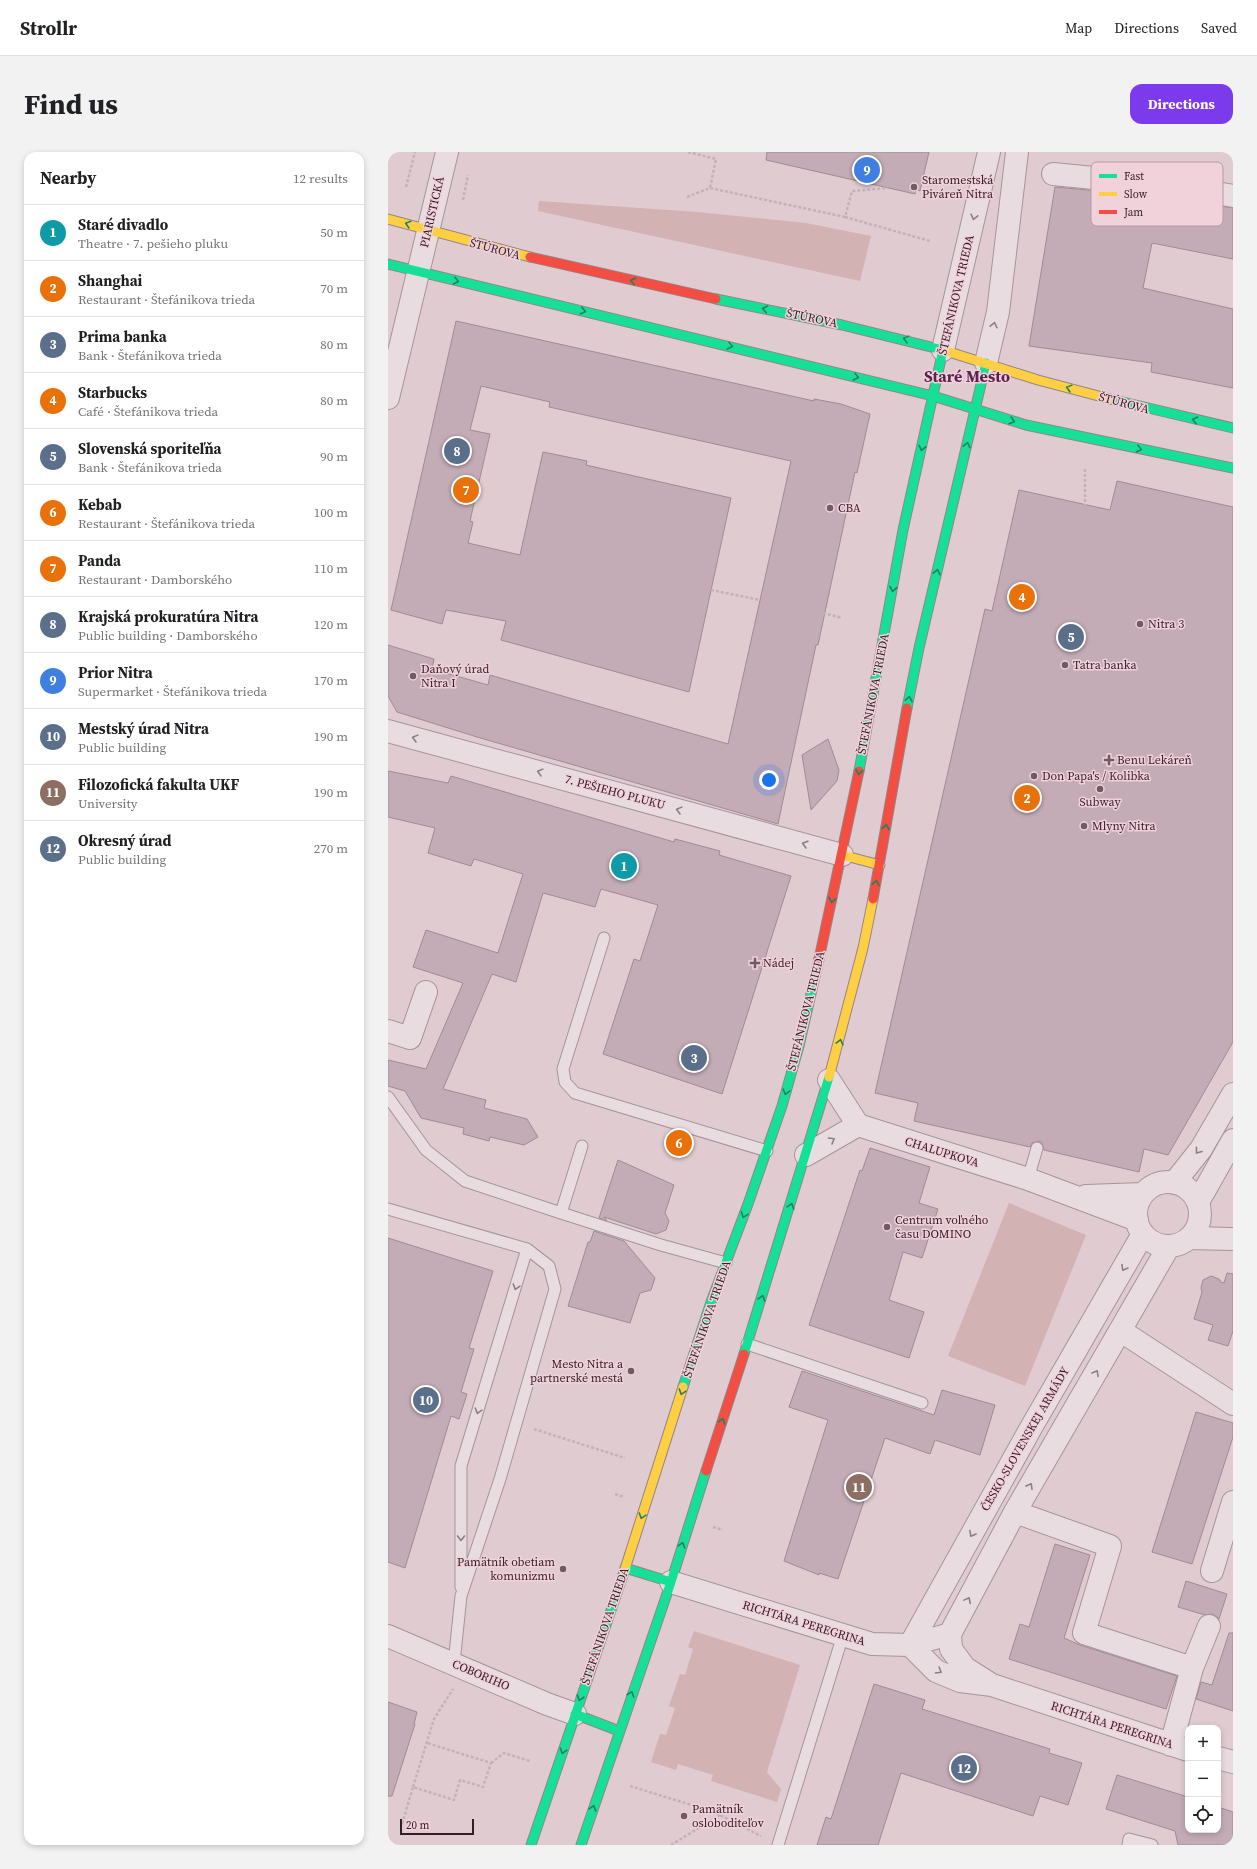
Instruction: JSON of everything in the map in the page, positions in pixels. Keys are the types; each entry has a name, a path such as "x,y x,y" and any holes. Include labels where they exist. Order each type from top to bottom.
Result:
{"main road":[{"name":"ŠTÚROVA","path":"388,219 489,248 553,264 878,332 944,350 1038,380 1157,411 1233,428"},
{"path":"388,264 933,396 1026,425 1233,468"},
{"name":"ŠTEFÁNIKOVA TRIEDA","path":"531,1845 625,1568 709,1309 767,1151 782,1106 799,1046 842,855 869,720 903,530 944,350"},
{"path":"581,1845 670,1582 747,1344 829,1080 863,948 880,865 895,771 918,656 986,363"},
{"path":"842,855 880,865"},
{"path":"625,1568 670,1582"},
{"path":"575,1714 619,1731"}],"street":[{"name":"PIARISTICKÁ","path":"388,398 447,152"},
{"name":"ŠTEFÁNIKOVA TRIEDA","path":"944,350 990,152"},
{"path":"986,363 998,312 1017,152"},
{"path":"1053,174 1091,178"},
{"path":"1223,194 1233,196"},
{"name":"7. PEŠIEHO PLUKU","path":"388,731 842,855"},
{"path":"388,1032 410,1038 426,992"},
{"path":"806,1155 858,1125 829,1080"},
{"path":"1174,1183 1200,1149 1233,1094"},
{"name":"CHALUPKOVA","path":"858,1125 1028,1178 1077,1197 1140,1227"},
{"path":"1198,1210 1233,1140"},
{"path":"1174,1183 1184,1186 1192,1193 1198,1210 1198,1226 1189,1238 1179,1244 1169,1246 1155,1243 1140,1227 1138,1202 1143,1194 1157,1184 1174,1183"},
{"name":"CHALUPKOVA","path":"1077,1197 1143,1194"},
{"path":"1198,1210 1233,1239"},
{"name":"ČESKO-SLOVENSKEJ ARMÁDY","path":"910,1645 1032,1426 1140,1227"},
{"path":"1189,1238 1233,1239"},
{"path":"950,1634 1015,1512 1169,1246"},
{"path":"1121,1331 1233,1404"},
{"path":"1212,1571 1233,1502"},
{"path":"1015,1512 1110,1546 1084,1633 1192,1668"},
{"name":"RICHTÁRA PEREGRINA","path":"670,1582 872,1644 910,1645 950,1634 951,1649 965,1668 992,1685 1180,1747"},
{"path":"1180,1747 1192,1668 1209,1626"},
{"name":"COBORIHO","path":"388,1636 547,1704 575,1714"},
{"path":"910,1645 936,1671 960,1681 992,1685"},
{"path":"1221,1759 1233,1762"}],"lane":[{"path":"604,938 563,1070 565,1082 575,1093 767,1151"},
{"path":"388,1097 426,1150 465,1181 661,1245 726,1263"},
{"path":"561,1213 582,1146"},
{"path":"1028,1178 1037,1148"},
{"path":"388,1209 527,1249 549,1266 555,1289 500,1479 461,1596"},
{"path":"454,1663 461,1596 461,1466 527,1249"},
{"path":"747,1344 922,1403"},
{"path":"778,1845 843,1635"},
{"path":"1128,1845 1129,1839 1152,1845"}],"path":[{"path":"406,187 416,152"},
{"path":"688,152 716,158 710,188"},
{"path":"687,197 710,188 845,217 930,241"},
{"path":"845,217 852,191 888,188"},
{"path":"1085,469 1085,505"},
{"path":"711,590 760,600"},
{"path":"823,613 842,618"},
{"path":"515,1423 625,1458"},
{"path":"711,1526 723,1530"},
{"path":"402,1824 434,1719 454,1688"},
{"path":"427,1743 491,1763"},
{"path":"413,1787 454,1800 460,1780 483,1787 491,1763 504,1753 530,1761"},
{"path":"630,1786 720,1815 766,1838"},
{"path":"671,1845 720,1815"}],"shaded area":[{"path":"539,201 697,212 806,223 871,236 860,281 538,211"},
{"path":"1009,1203 1086,1235 1025,1386 948,1356"},
{"path":"694,1631 800,1665 767,1772 781,1789 777,1802 711,1781 713,1775 678,1764 676,1770 651,1762 660,1734 666,1735 675,1708 669,1706 680,1674 685,1675 693,1649 688,1647"}],"building":[{"path":"767,152 929,152 920,191 916,189 915,194 766,160"},
{"path":"1055,187 1091,190 1091,226 1223,226 1223,206 1233,208 1233,259 1152,243 1143,288 1233,309 1233,388 1151,372 1152,363 1029,346"},
{"path":"456,321 814,401 814,399 841,404 870,414 857,473 855,472 818,645 816,645 778,824 477,737 397,712 388,696 388,645 434,659 432,669 488,685 490,675 728,744 791,461 549,407 550,402 481,386 470,430 490,434 470,521 473,522 468,543 520,555 543,452 587,461 586,465 731,498 689,692 501,640 506,621 446,610 442,624 391,610"},
{"name":"Mlyny Nitra","path":"1117,481 1233,507 1233,1042 1168,1155 1144,1149 1139,1172 1044,1150 1042,1143 1039,1141 1032,1143 1030,1147 914,1121 918,1103 875,1093 985,609 992,611 1019,490 1110,510"},
{"path":"828,739 839,770 837,781 811,810 802,755"},
{"path":"388,771 448,783 451,776 674,842 675,839 720,851 719,855 791,876 722,1094 603,1054 634,959 640,961 658,905 601,889 595,907 543,893 516,982 492,974 443,1089 486,1100 484,1108 527,1119 538,1137 524,1145 490,1137 489,1141 463,1134 464,1128 421,1118 405,1091 388,1086 388,1060 426,1069 463,983 413,967 426,930 498,953 523,874 474,859 471,866 428,853 435,828 388,817"},
{"name":"Centrum voľného času DOMINO","path":"870,1148 930,1167 919,1203 938,1209 922,1258 903,1252 889,1300 924,1312 909,1358 809,1325 860,1170 862,1171"},
{"path":"618,1160 674,1185 665,1213 669,1221 666,1230 656,1234 604,1217 607,1221 599,1218"},
{"path":"594,1231 624,1241 655,1278 651,1290 640,1293 630,1323 568,1306 588,1242 590,1242"},
{"path":"388,1238 493,1271 469,1348 474,1349 461,1392 467,1394 459,1419 451,1416 405,1568 388,1562"},
{"path":"1227,1273 1233,1274 1233,1331 1228,1346 1208,1340 1213,1325 1194,1319 1202,1292 1201,1288 1203,1280 1211,1276 1224,1283"},
{"path":"802,1371 934,1415 942,1390 995,1405 980,1455 935,1440 930,1454 885,1438 838,1579 819,1573 819,1575 784,1561 828,1420 789,1407"},
{"path":"1196,1412 1233,1423 1233,1437 1192,1564 1152,1552"},
{"path":"1055,1544 1090,1555 1064,1638 1080,1645 1177,1676 1166,1709 1009,1659 1020,1624 1029,1627"},
{"path":"1186,1581 1227,1594 1219,1619 1213,1614 1205,1615 1178,1607"},
{"path":"1229,1633 1233,1633 1233,1711 1196,1699 1201,1682 1212,1685"},
{"path":"874,1684 925,1700 922,1709 1050,1749 1049,1753 1082,1763 1068,1805 1040,1796 1033,1816 901,1773 878,1845 817,1845 826,1817 831,1819"},
{"path":"388,1702 417,1712 415,1724 392,1796 388,1796"},
{"path":"1117,1775 1185,1796 1185,1833 1221,1833 1221,1808 1233,1812 1233,1845 1178,1845 1175,1831 1106,1809"}],"traffic: fast":[{"path":"388,264 933,396"},
{"path":"716,299 842,325 943,350"},
{"path":"859,771 903,530 943,350 946,351"},
{"path":"907,708 919,648 986,363"},
{"path":"933,396 1026,425 1233,468"},
{"path":"1110,399 1233,428"},
{"path":"683,1387 711,1302 748,1204 782,1106 799,1046 819,959"},
{"path":"744,1354 829,1077"},
{"path":"581,1845 671,1582 706,1471"},
{"path":"625,1568 671,1582"},
{"path":"531,1845 624,1572"},
{"path":"575,1714 619,1731"}],"traffic: slow":[{"path":"388,219 530,257"},
{"path":"946,351 1038,380 1110,399"},
{"path":"842,855 880,865"},
{"path":"829,1077 863,948 873,899"},
{"path":"624,1572 683,1387"}],"traffic: jam":[{"path":"530,257 716,299"},
{"path":"873,899 907,708"},
{"path":"819,959 859,771"},
{"path":"706,1471 744,1354"}],"place":[{"name":"Prior Nitra","path":"867,170"},
{"name":"Staromestská Piváreň Nitra","path":"914,187"},
{"name":"Krajská prokuratúra Nitra","path":"457,451"},
{"name":"Panda","path":"466,490"},
{"name":"CBA","path":"830,508"},
{"name":"Starbucks","path":"1022,597"},
{"name":"Nitra 3","path":"1140,624"},
{"name":"Slovenská sporiteľňa","path":"1071,637"},
{"name":"Tatra banka","path":"1065,665"},
{"name":"Daňový úrad Nitra I","path":"413,676"},
{"name":"Benu Lekáreň","path":"1109,760"},
{"name":"Don Papa's / Kolibka","path":"1034,776"},
{"name":"Subway","path":"1100,789"},
{"name":"Shanghai","path":"1027,798"},
{"name":"Mlyny Nitra","path":"1084,826"},
{"name":"Staré divadlo","path":"624,866"},
{"name":"Nádej","path":"755,963"},
{"name":"Prima banka","path":"694,1058"},
{"name":"Kebab","path":"679,1143"},
{"name":"Centrum voľného času DOMINO","path":"887,1227"},
{"name":"Mesto Nitra a partnerské mestá","path":"631,1371"},
{"name":"Mestský úrad Nitra","path":"426,1400"},
{"name":"Filozofická fakulta UKF","path":"859,1487"},
{"name":"Pamätník obetiam komunizmu","path":"563,1569"},
{"name":"Okresný úrad","path":"964,1768"},
{"name":"Pamätník osloboditeľov","path":"684,1816"}],"district":[{"name":"Staré Mesto","path":"967,376"}]}
